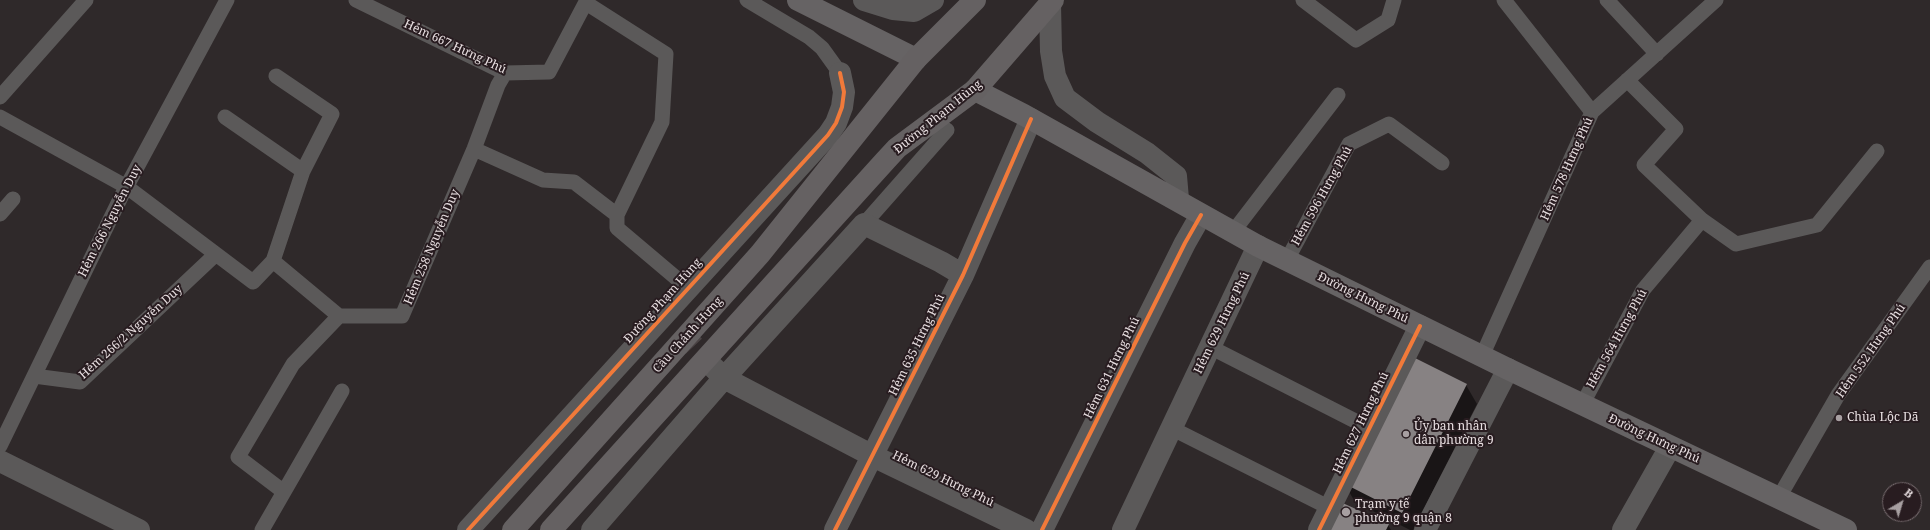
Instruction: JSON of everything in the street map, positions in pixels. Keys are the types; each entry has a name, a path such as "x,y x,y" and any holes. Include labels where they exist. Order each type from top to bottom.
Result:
{"main road":[{"path":"798,0 916,59 975,0"},
{"name":"Đường Phạm Hùng","path":"551,530 885,161 898,148 975,90 1052,2"},
{"name":"Cầu Chánh Hưng","path":"513,530 760,254 857,135 916,59"},
{"name":"Đường Hưng Phú","path":"975,90 1178,199 1201,215 1258,246 1582,405 1846,530"}],"street":[{"path":"864,0 893,9 914,11 933,0"},
{"path":"1052,2 1051,51 1055,76 1065,98 1097,122 1147,153 1176,176 1178,199"},
{"name":"Đường Phạm Hùng","path":"468,530 672,323 688,288 828,135 836,123 842,107 844,92 840,73"},
{"name":"Hẻm 635 Hưng Phú","path":"835,530 963,275 1031,119"},
{"name":"Hẻm 631 Hưng Phú","path":"1042,530 1185,242 1201,215"},
{"name":"Đường Phạm Hùng","path":"592,530 718,372 864,224"},
{"path":"864,224 941,262 963,275"},
{"name":"Hẻm 629 Hưng Phú","path":"1123,530 1258,246"},
{"name":"Hẻm 627 Hưng Phú","path":"1319,530 1420,326"},
{"path":"1425,530 1508,369"},
{"name":"Hẻm 629 Hưng Phú","path":"718,372 873,456 1026,530"},
{"path":"1623,530 1670,447"},
{"path":"0,461 139,530"}],"lane":[{"path":"0,97 86,0"},
{"name":"Hẻm 266 Nguyễn Duy","path":"0,446 127,187 227,0"},
{"name":"Hẻm 667 Hưng Phú","path":"356,0 505,73 549,72 587,2"},
{"name":"Đường Phạm Hùng","path":"747,0 809,37 822,48 840,73"},
{"path":"1303,0 1356,40 1388,20 1394,0"},
{"path":"1504,0 1592,112"},
{"path":"1607,0 1657,54"},
{"name":"Hẻm 578 Hưng Phú","path":"1482,356 1592,112 1716,0"},
{"path":"587,2 666,54 662,122 617,215 617,228 688,288"},
{"path":"505,73 498,85 474,149 543,180 574,182 617,215"},
{"path":"0,116 127,187 253,282 274,261 303,171 332,114 276,76"},
{"path":"1627,80 1676,129 1644,165 1702,220 1736,244 1817,225 1877,151"},
{"path":"1233,232 1338,94"},
{"path":"225,116 303,171"},
{"name":"Hẻm 596 Hưng Phú","path":"1287,260 1349,144 1389,124 1442,163"},
{"name":"Đường Phạm Hùng","path":"864,224 947,130"},
{"name":"Hẻm 258 Nguyễn Duy","path":"339,316 402,316 474,149"},
{"path":"0,214 13,199"},
{"name":"Hẻm 564 Hưng Phú","path":"1582,405 1643,290 1702,220"},
{"name":"Hẻm 266/2 Nguyễn Duy","path":"34,376 80,382 216,254"},
{"path":"274,261 339,316 293,364 238,457 284,492"},
{"name":"Hẻm 552 Hưng Phú","path":"1778,498 1838,395 1930,267"},
{"name":"Hẻm 627 Hưng Phú","path":"1210,347 1370,428"},
{"path":"262,530 342,391"},
{"path":"1171,428 1330,508"}],"building":[{"name":"Ủy ban nhân dân phường 9","path":"1411,356 1467,384 1402,513 1343,483"},
{"name":"Trạm y tế phường 9 quận 8","path":"1336,500 1389,524 1386,530 1321,530"}],"tunnel":[{"path":"679,330 712,366"}],"cycle path":[{"path":"468,530 828,135 836,123 842,107 844,92 840,73"},
{"path":"835,530 963,275 1031,119"},
{"path":"1042,530 1185,243 1201,215"},
{"path":"1319,530 1420,326"}],"place":[{"name":"Chùa Lộc Dã","path":"1839,418"},
{"name":"Ủy ban nhân dân phường 9","path":"1406,434"},
{"name":"Trạm y tế phường 9 quận 8","path":"1346,512"}]}
